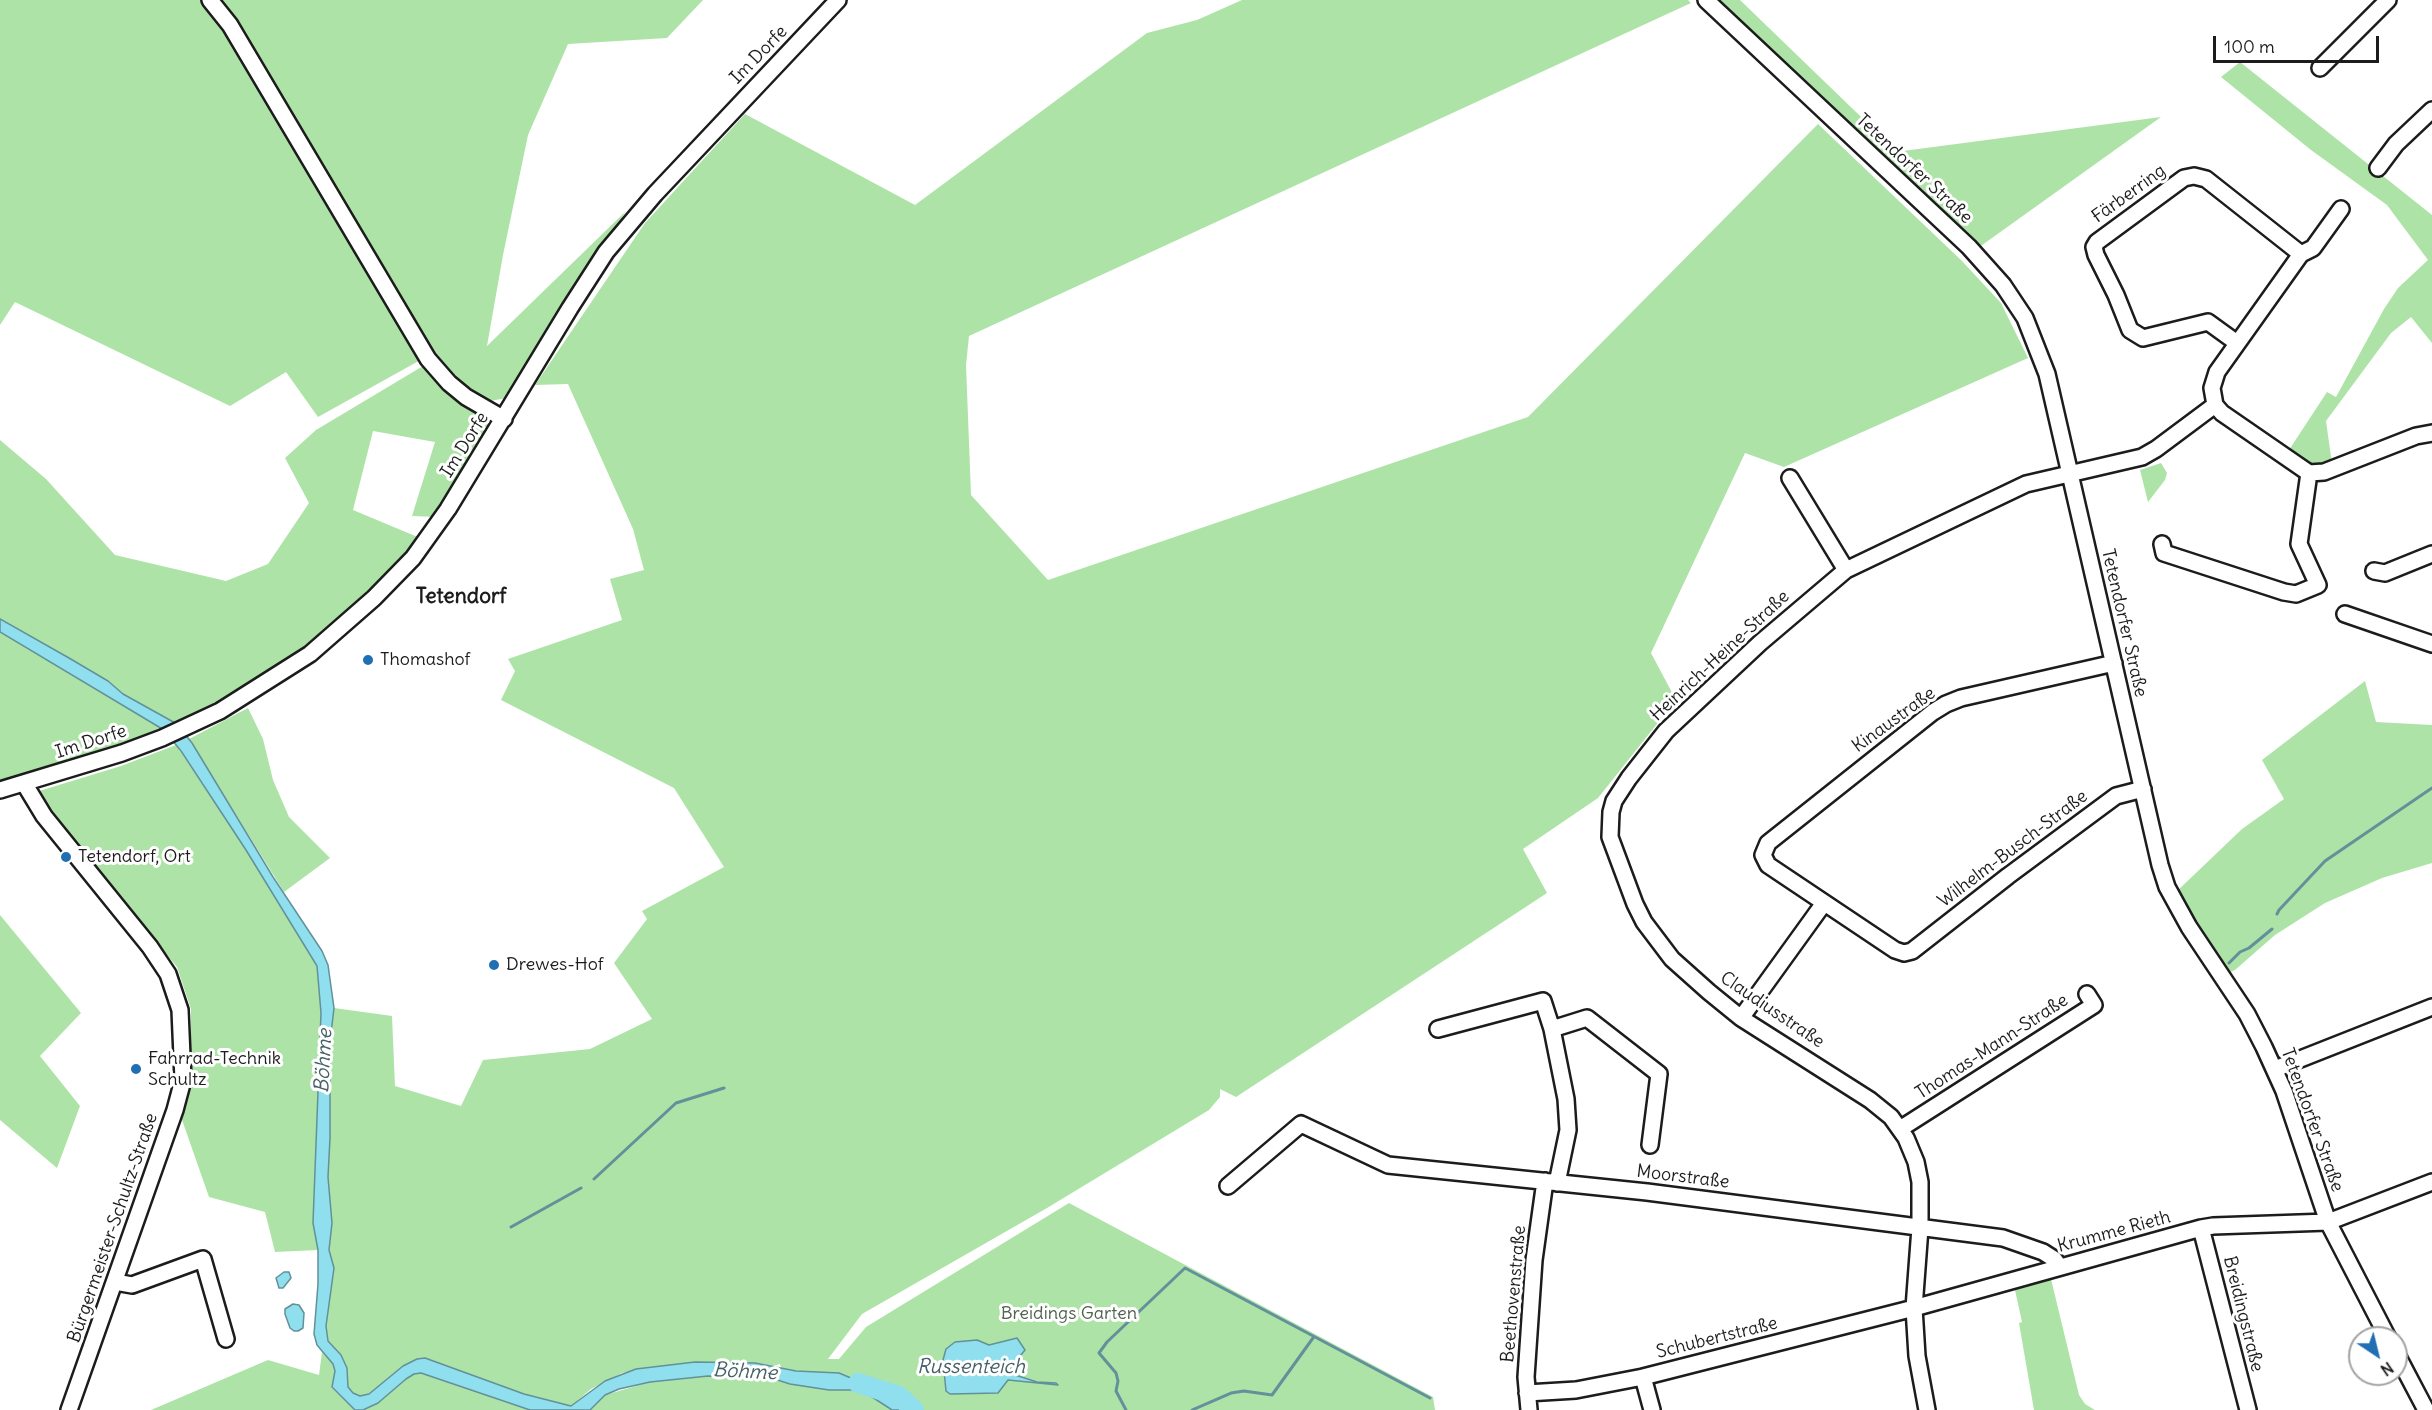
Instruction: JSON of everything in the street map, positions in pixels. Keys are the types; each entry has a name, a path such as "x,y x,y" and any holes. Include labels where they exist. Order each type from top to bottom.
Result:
{"street":[{"path":"210,0 230,25 428,358 449,383 466,397 504,419"},
{"name":"Im Dorfe","path":"0,789 122,753 190,726 248,694 310,654 374,598 412,558 448,509 588,279 637,214 838,0"},
{"name":"Tetendorfer Straße","path":"1706,0 1969,247 2003,285 2025,318 2041,355 2160,865 2174,904 2247,1014 2275,1069 2328,1222 2382,1326"},
{"path":"2320,68 2388,0"},
{"path":"2379,168 2396,144 2432,110"},
{"name":"Färberring","path":"2237,344 2208,322 2143,338 2130,330 2096,255 2094,247 2097,242 2184,178 2194,176 2206,179 2301,254"},
{"path":"2341,209 2313,248 2301,254 2214,379 2212,388 2215,405 2222,413 2309,473 2324,472 2416,436 2432,434"},
{"name":"Heinrich-Heine-Straße","path":"1629,778 1666,731 1760,643 1846,570 2026,484 2150,454 2215,405"},
{"path":"2162,544 2164,553 2284,592 2296,594 2318,585 2299,544 2309,473"},
{"path":"1790,478 1846,570"},
{"path":"2374,571 2385,573 2432,554"},
{"path":"2345,614 2432,644"},
{"name":"Kinaustraße","path":"1824,903 1768,865 1764,855 1768,843 1946,704 2114,663"},
{"name":"Claudiusstraße","path":"1629,778 1614,801 1609,824 1615,853 1644,922 1672,959 1741,1018 1862,1094 1890,1117 1912,1150 1919,1171 1920,1228 1914,1308 1917,1356 1927,1410"},
{"name":"Bürgermeister-Schultz-Straße","path":"24,783 44,816 150,947 168,974 180,1010 183,1080 175,1110 69,1410"},
{"name":"Wilhelm-Busch-Straße","path":"1824,903 1895,950 1904,953 1912,951 2116,796 2143,789"},
{"path":"1741,1018 1824,903"},
{"name":"Thomas-Mann-Straße","path":"1900,1129 2094,1005 2087,994"},
{"name":"Beethovenstraße","path":"1438,1029 1543,1001 1552,1029 1566,1098 1568,1130 1551,1182 1534,1260 1526,1377 1529,1410"},
{"path":"2275,1069 2432,1007"},
{"path":"1552,1029 1587,1018 1659,1074 1650,1145"},
{"name":"Moorstraße","path":"1228,1186 1301,1124 1388,1165 1647,1192 2010,1239 2043,1252 2054,1259 2060,1267"},
{"name":"Krumme Rieth","path":"1914,1308 2201,1228 2328,1222 2432,1182"},
{"name":"Breidingstraße","path":"2201,1228 2248,1410"},
{"path":"115,1282 132,1285 203,1259 226,1339"},
{"name":"Schubertstraße","path":"1527,1393 1576,1390 1643,1377 1914,1308"},
{"path":"2408,1376 2426,1410"},
{"path":"1643,1377 1652,1410"}],"green space":[{"path":"0,0 703,0 667,38 568,44 528,135 487,346 626,211 506,398 485,402 449,371 433,353 318,417 286,372 230,406 15,302 0,325"},
{"name":"Breidings Garten","path":"1242,0 1688,0 1691,3 969,336 966,365 971,495 1048,580 1528,417 1818,124 1961,260 2001,303 2028,358 1784,467 1745,453 1651,653 1676,700 1598,798 1523,849 1547,893 1236,1097 1220,1089 1220,1097 1209,1110 1047,1208 862,1314 828,1359 839,1359 866,1327 1069,1203 1433,1397 1435,1410 590,1410 605,1395 650,1382 708,1376 768,1377 785,1382 780,1364 773,1366 695,1362 622,1373 591,1389 571,1406 524,1395 425,1358 369,1394 360,1396 353,1393 348,1387 341,1355 328,1341 326,1326 332,1223 328,1177 330,1042 334,1008 392,1016 395,1086 461,1106 483,1060 590,1049 652,1019 614,963 647,919 642,911 724,867 674,788 501,700 515,671 508,659 622,620 610,579 644,570 633,529 568,384 535,385 645,223 745,114 915,205 1147,33 1197,20"},
{"path":"1714,0 1740,0 1885,140 1903,151 2161,117 1978,248"},
{"path":"2240,62 2432,215 2432,343 2411,317 2391,333 2326,421 2332,464 2312,469 2287,453 2327,392 2336,397 2398,288 2428,260 2387,205 2311,150 2221,77"},
{"path":"423,366 452,397 482,412 487,419 489,431 436,517 412,516 435,442 373,431 353,510 420,538 368,595 304,647 249,684 177,724 0,619 0,440 46,479 115,555 226,581 268,564 309,503 285,458 316,430"},
{"path":"2161,463 2167,473 2165,480 2148,502 2140,470"},
{"path":"0,632 164,730 43,770 0,781"},
{"path":"2365,681 2376,722 2432,725 2432,863 2382,878 2325,903 2275,935 2235,970 2226,974 2175,893 2242,829 2284,799 2262,760"},
{"path":"248,708 263,739 273,780 289,817 330,858 284,892 189,739"},
{"path":"176,745 246,850 317,967 321,1013 313,1223 318,1250 275,1252 265,1212 209,1197 181,1117 191,1076 191,1009 177,967 36,792 121,766"},
{"path":"0,915 81,1013 40,1056 80,1106 57,1168 0,1120"},
{"path":"2051,1279 2079,1395 2085,1404 2095,1410 2034,1410 2019,1323 2022,1322 2015,1290"},
{"path":"322,1352 333,1364 335,1371 332,1388 355,1410 151,1410 268,1360 319,1375"},
{"path":"421,1373 530,1410 355,1410 378,1403 406,1379"}],"water":[{"path":"0,619 177,724 192,743 273,877 322,951 328,965 334,1008 330,1042 328,1177 332,1223 329,1250 334,1268 326,1326 328,1341 341,1355 347,1368 348,1387 353,1393 360,1396 369,1394 403,1366 425,1358 524,1394 571,1406 605,1381 636,1369 695,1362 755,1363 796,1371 839,1373 889,1394 916,1410 892,1410 869,1395 852,1390 829,1390 790,1384 768,1377 708,1376 650,1382 619,1389 605,1395 590,1410 530,1410 421,1373 406,1379 378,1403 363,1410 355,1410 332,1387 335,1371 333,1364 317,1345 314,1334 318,1250 313,1223 321,1013 317,966 246,850 181,751 164,730 0,632"},
{"path":"284,1272 289,1272 291,1278 283,1288 279,1288 276,1278"},
{"path":"293,1304 299,1305 304,1313 303,1328 298,1331 290,1328 285,1314 285,1309"},
{"name":"Russenteich","path":"1017,1338 1025,1350 1010,1368 1012,1374 1037,1382 1058,1385 1008,1380 998,1393 950,1394 946,1391 943,1360 946,1349 955,1342 977,1340 989,1345"}],"waterway":[{"path":"2277,914 2325,861 2432,788"},
{"path":"2229,963 2240,952 2249,948 2272,929"},
{"path":"594,1179 676,1103 724,1088"},
{"path":"511,1227 581,1188"},
{"path":"1126,1410 1116,1391 1118,1381 1116,1373 1099,1353 1107,1342 1185,1268 1430,1398"},
{"path":"1192,1410 1231,1393 1244,1391 1272,1395 1313,1338"},
{"name":"Böhme","path":"858,1383 899,1396 914,1410"}],"place":[{"name":"Thomashof","path":"368,660"},
{"name":"Tetendorf, Ort","path":"66,857"},
{"name":"Drewes-Hof","path":"494,965"},
{"name":"Fahrrad-Technik Schultz","path":"136,1069"}],"district":[{"name":"Tetendorf","path":"461,597"}]}
